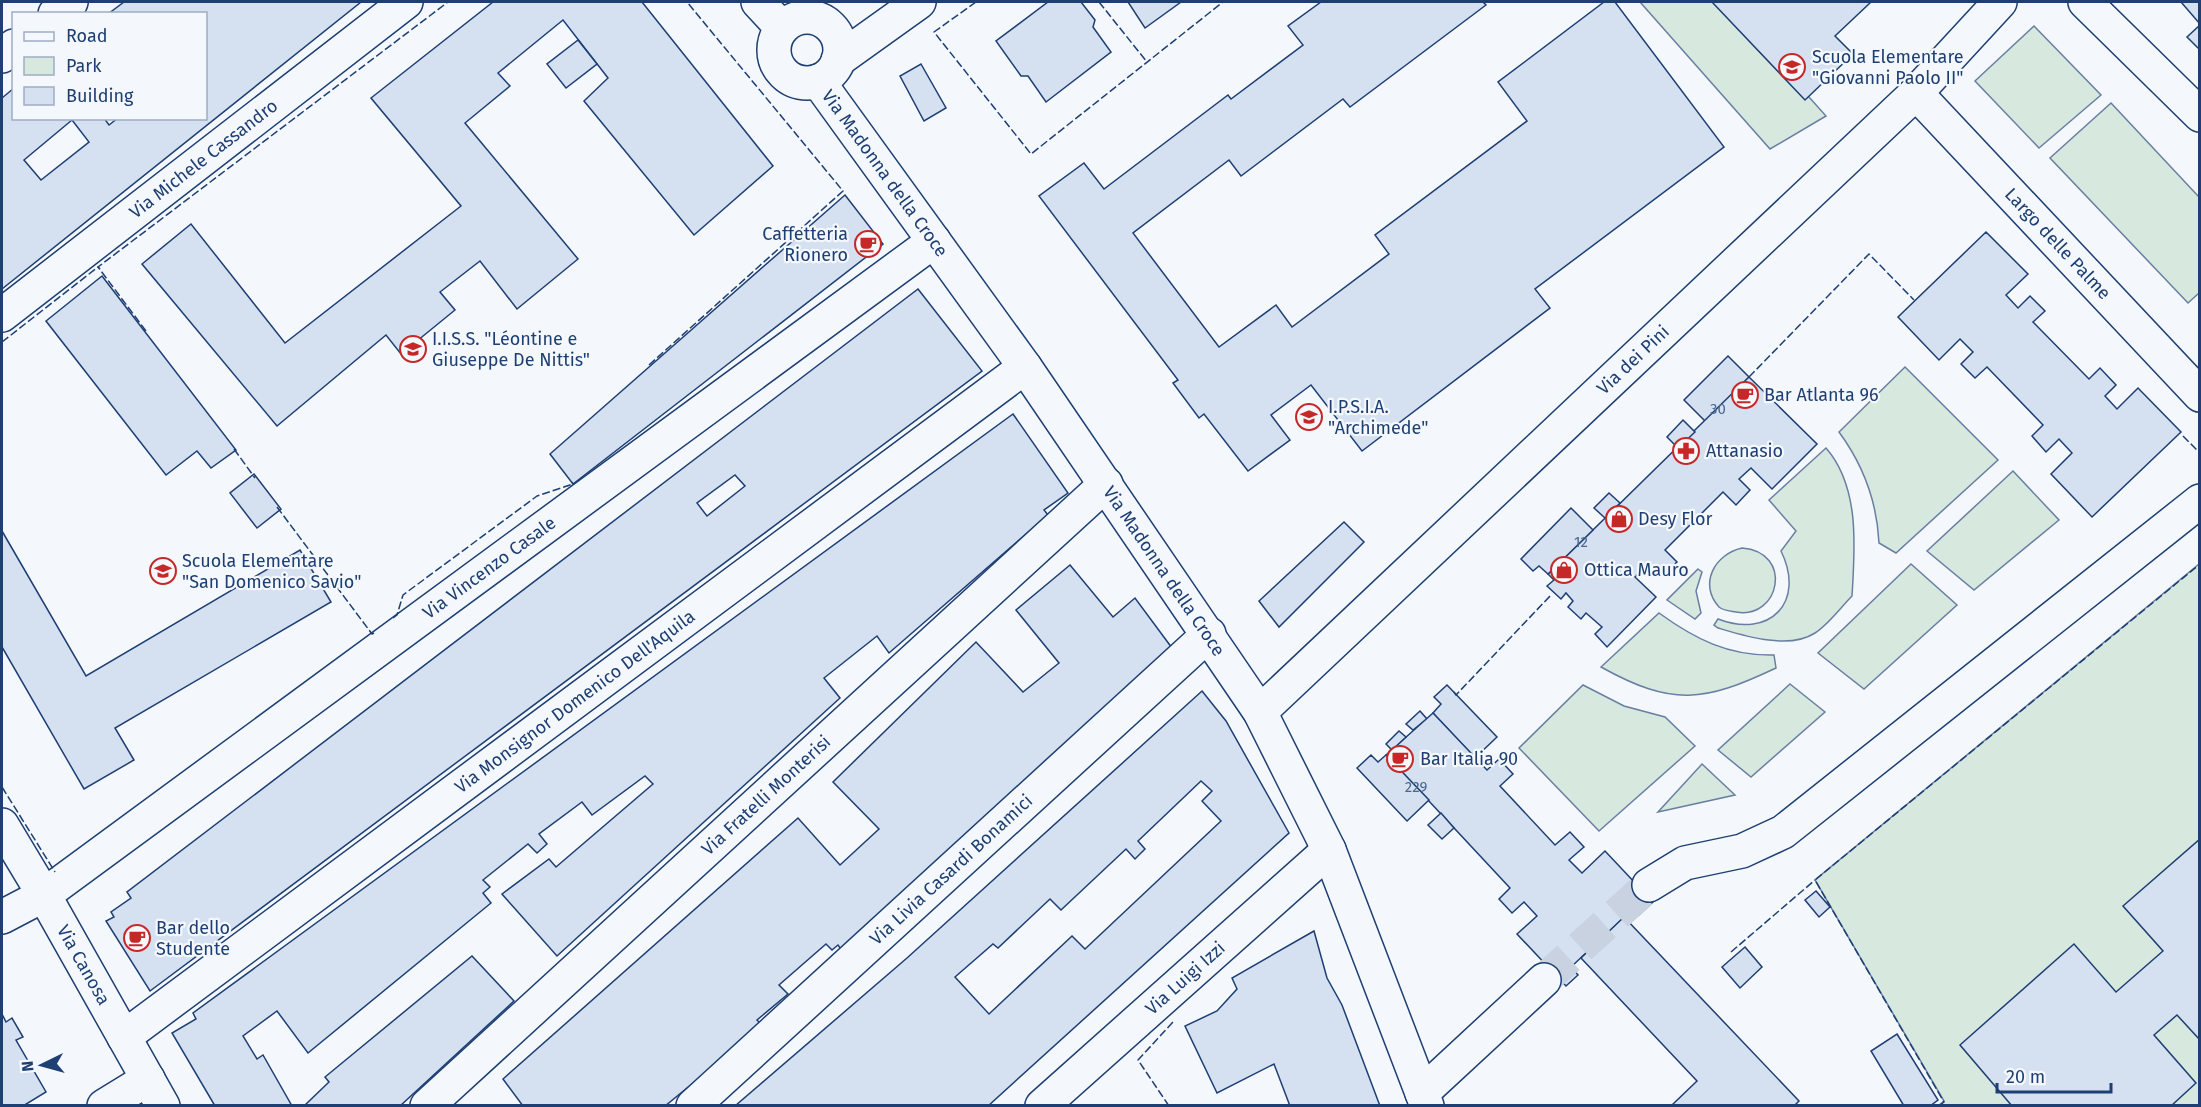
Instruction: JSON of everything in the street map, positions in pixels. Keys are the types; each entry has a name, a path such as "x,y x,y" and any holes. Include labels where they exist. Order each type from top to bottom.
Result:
{"street":[{"path":"58,12 71,2"},
{"name":"Via Michele Cassandro","path":"2,315 406,2"},
{"name":"Via Madonna della Croce","path":"758,2 806,16 828,25 835,34 839,45 828,71 796,81 778,67 774,47 806,16"},
{"path":"828,71 919,2"},
{"name":"Via dei Pini","path":"1260,712 1916,93 2000,2"},
{"path":"2085,2 2199,116"},
{"name":"Via Madonna della Croce","path":"828,71 934,241 1106,484 1260,712 1329,850 1425,1099"},
{"name":"Largo delle Palme","path":"1916,93 2199,395"},
{"name":"Via Vincenzo Casale","path":"2,917 44,895 934,241"},
{"name":"Via Monsignor Domenico Dell'Aquila","path":"124,1037 1025,367"},
{"name":"Via Fratelli Monterisi","path":"427,1106 1106,484"},
{"path":"1649,885 1685,862 1742,851 1783,832 2199,501"},
{"name":"Via Livia Casardi Bonamici","path":"693,1106 1209,634"},
{"name":"Via Canosa","path":"2,825 156,1092"},
{"name":"Via Luigi Izzi","path":"1042,1106 1329,850"},
{"path":"1425,1099 1544,980"},
{"path":"104,1106 156,1092"}],"green space":[{"path":"1640,2 1724,2 1826,116 1770,149"},
{"path":"2034,26 2101,95 2039,148 1975,81"},
{"path":"2111,103 2199,197 2199,293 2188,303 2050,158"},
{"path":"1905,367 1998,460 1896,553 1879,543 1868,484 1856,458 1839,432"},
{"path":"1826,448 1845,481 1850,499 1854,538 1852,596 1815,633 1793,641 1767,640 1718,628 1714,625 1718,619 1737,624 1753,624 1767,620 1778,612 1786,600 1789,586 1788,569 1781,551 1796,531 1769,500"},
{"path":"2013,471 2059,520 1974,590 1927,551"},
{"path":"1742,548 1758,552 1769,561 1775,572 1775,584 1771,596 1763,606 1751,612 1727,611 1719,607 1713,598 1710,589 1712,571 1724,557"},
{"path":"1911,564 1957,605 1864,689 1818,653"},
{"path":"2199,564 2199,1105 1939,1105 1944,1101 1815,880"},
{"path":"1698,569 1702,572 1696,591 1701,613 1695,619 1667,600"},
{"path":"1659,613 1686,631 1713,644 1742,653 1774,655 1776,668 1728,688 1688,695 1669,694 1649,689 1601,667"},
{"path":"1790,684 1825,712 1751,777 1718,750"},
{"path":"1583,685 1624,706 1665,717 1695,746 1599,831 1519,748"},
{"path":"1702,764 1735,795 1658,812"}],"building":[{"path":"124,2 361,2 2,289 2,98 12,90 12,120 72,120 105,120 109,125 115,120 207,120 207,12 111,12","holes":["72,120 89,142 41,180 24,160"]},
{"path":"493,2 642,2 773,166 694,235 584,101 608,78 563,20 498,73 510,86 465,123 578,259 517,309 480,261 440,292 455,310 401,354 386,335 277,426 142,264 191,224 285,343 461,206 371,98"},
{"path":"1048,2 1081,2 1095,20 1093,27 1111,52 1046,102 1028,76 1021,76 996,41"},
{"path":"1128,2 1181,2 1145,28"},
{"path":"1321,2 1483,2 1486,5 1350,107 1343,99 1241,176 1229,160 1133,233 1219,347 1276,305 1292,327 1389,254 1375,235 1527,121 1498,82 1604,2 1615,2 1724,147 1535,289 1550,308 1362,451 1311,385 1271,415 1290,440 1248,471 1204,414 1199,418 1173,383 1178,380 1039,196 1084,163 1104,189 1228,95 1231,99 1303,45 1288,26"},
{"path":"1712,2 1871,2 1835,36 1853,54 1805,100"},
{"path":"2181,2 2200,2 2200,24"},
{"path":"2200,25 2200,50 2187,37"},
{"path":"578,40 597,64 566,88 547,64"},
{"path":"921,64 946,108 924,121 900,76"},
{"path":"845,195 883,244 573,484 550,454"},
{"path":"1986,232 2028,274 2006,295 2018,308 2030,296 2045,311 2033,322 2089,379 2100,368 2116,385 2105,396 2117,409 2138,388 2181,432 2092,517 2051,474 2072,453 2059,439 2046,452 2032,436 2043,425 1987,367 1975,378 1961,364 1973,352 1960,339 1939,360 1898,317"},
{"path":"102,276 236,450 211,468 197,451 166,475 46,321"},
{"path":"918,289 982,371 150,991 106,921 114,917 111,912 131,898 127,892","holes":["735,475 745,486 707,516 697,503"]},
{"path":"1728,356 1749,377 1706,422 1684,400"},
{"path":"1749,377 1817,444 1772,489 1751,468 1739,479 1750,490 1736,505 1723,492 1665,550 1677,562 1662,576 1649,564 1635,577 1656,597 1607,647 1595,634 1602,627 1586,613 1581,619 1568,607 1573,601 1566,593 1561,599 1547,586 1554,580 1548,574"},
{"path":"1013,414 1068,493 1044,510 1048,515 889,653 877,636 824,678 840,698 557,956 502,894 549,859 556,867 653,784 645,776 592,815 582,802 539,834 547,844 537,853 528,844 483,880 490,887 483,893 491,903 308,1053 277,1011 243,1036 257,1059 263,1055 292,1106 215,1106 172,1033 196,1019 193,1013"},
{"path":"1683,420 1695,432 1678,448 1667,437"},
{"path":"254,474 281,509 257,528 230,493"},
{"path":"1609,493 1620,503 1605,518 1594,508"},
{"path":"1571,508 1593,530 1548,574 1539,566 1533,571 1521,559"},
{"path":"1344,522 1364,542 1279,627 1259,601"},
{"name":"Scuola Elementare \"San Domenico Savio\"","path":"2,531 86,676 300,550 331,602 115,728 134,760 84,789 2,647"},
{"path":"1070,565 1113,617 1135,598 1172,648 843,952 838,945 832,950 826,944 779,985 788,994 757,1020 763,1026 665,1106 523,1106 503,1079 798,818 840,865 879,829 833,782 976,642 1023,692 1059,663 1016,610"},
{"path":"1447,685 1497,737 1475,758 1433,713 1441,704 1434,697"},
{"path":"1202,691 1226,721 1289,833 988,1106 735,1106 907,958","holes":["1201,781 1212,791 1202,801 1221,821 1085,949 1072,936 989,1014 955,977 993,944 998,948 1050,899 1061,910 1126,849 1135,859 1145,849 1138,841"]},
{"path":"1420,711 1427,719 1413,730 1406,724"},
{"path":"1433,713 1487,770 1499,759 1513,774 1500,786 1555,845 1570,832 1584,847 1569,860 1582,873 1605,851 1653,902 1639,915 1633,909 1571,967 1578,975 1566,986 1517,934 1537,916 1524,902 1512,913 1499,899 1510,888 1386,755"},
{"path":"1399,731 1406,737 1392,750 1386,744"},
{"path":"1371,755 1378,762 1386,755 1429,800 1407,821 1357,768"},
{"path":"1441,813 1454,828 1442,839 1428,825"},
{"path":"2200,839 2200,1040 2177,1015 2154,1035 2196,1083 2171,1106 2012,1106 1960,1045 2074,944 2116,992 2163,951 2123,906"},
{"path":"1816,891 1830,907 1819,917 1805,900"},
{"path":"1624,917 1799,1101 1794,1106 1671,1106 1697,1081 1581,958"},
{"path":"1314,931 1327,978 1342,1005 1380,1106 1290,1106 1274,1064 1217,1093 1185,1026 1217,1011 1237,989 1232,978"},
{"path":"1745,947 1762,967 1740,988 1722,967"},
{"path":"472,956 514,1001 400,1106 304,1106 329,1082 325,1077"},
{"path":"2,1014 6,1022 12,1018 23,1037 16,1040 46,1092 23,1106 2,1106"},
{"path":"1897,1034 1938,1100 1930,1106 1904,1106 1871,1051"}],"tunnel":[{"path":"1544,980 1649,885"}],"fence":[{"path":"146,331 98,267 448,2"},
{"path":"649,365 843,191 687,2"},
{"path":"976,2 934,32 1031,154 1223,2"},
{"path":"1099,2 1147,62"},
{"path":"1749,377 1869,254 1914,300"},
{"path":"2,342 98,267 100,269"},
{"path":"2183,436 2200,453"},
{"path":"234,449 255,478"},
{"path":"393,618 397,615 403,595 537,496 573,484 572,482"},
{"path":"277,507 372,634 374,633"},
{"path":"1939,1106 1944,1102 1815,880 2200,564"},
{"path":"1454,692 1456,695 1551,595"},
{"path":"2,787 55,872"},
{"path":"1731,952 1815,880"},
{"path":"1169,1106 1138,1060 1173,1022"}],"place":[{"name":"Scuola Elementare \"Giovanni Paolo II\"","path":"1792,67"},
{"name":"Caffetteria Rionero","path":"868,244"},
{"name":"I.I.S.S. \"Léontine e Giuseppe De Nittis\"","path":"413,349"},
{"name":"Bar Atlanta 96","path":"1745,395"},
{"name":"I.P.S.I.A. \"Archimede\"","path":"1309,417"},
{"name":"Attanasio","path":"1686,451"},
{"name":"Desy Flor","path":"1619,519"},
{"name":"Ottica Mauro","path":"1564,570"},
{"name":"Scuola Elementare \"San Domenico Savio\"","path":"163,571"},
{"name":"Bar Italia 90","path":"1400,759"},
{"name":"Bar dello Studente","path":"137,938"}]}
